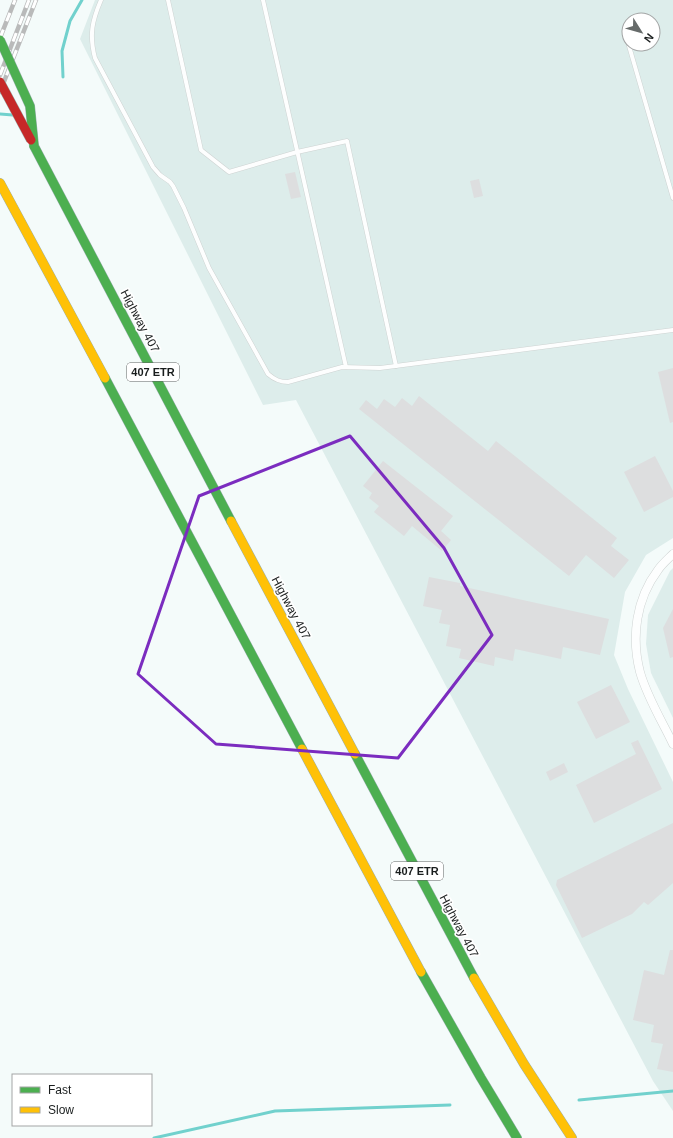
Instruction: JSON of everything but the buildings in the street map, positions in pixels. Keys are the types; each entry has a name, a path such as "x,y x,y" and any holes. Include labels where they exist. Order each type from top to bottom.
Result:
{"highway":[{"path":"0,40 30,106 34,146"},
{"name":"Highway 407","path":"0,82 482,995 524,1064 572,1138"},
{"name":"407 ETR","path":"0,183 246,641 398,932 483,1083 517,1138"},
{"path":"0,196 11,203"}],"street":[{"path":"673,554 658,569 648,586 640,606 635,628 636,652 640,672 650,697 673,744"}],"lane":[{"path":"101,0 93,19 91,33 95,58 153,167 173,186 184,208 209,268 268,374 280,382 288,382 342,367 380,368 673,330"},
{"path":"168,0 201,150 229,172 297,152 347,141 396,366"},
{"path":"263,0 346,367"},
{"path":"631,52 673,198"}],"highlighted area":[{"path":"350,436 444,548 492,635 398,758 216,744 138,674 199,496"}],"shaded area":[{"path":"95,0 673,0 673,538 646,555 625,592 614,655 628,689 673,782 673,1111 653,1081 296,400 263,405 80,39"},
{"path":"673,568 673,718 651,673 646,644 648,615 670,571"}],"waterway":[{"path":"63,77 62,51 70,21 82,0"},
{"path":"0,114 13,115"},
{"path":"579,1100 673,1091"},
{"path":"154,1138 275,1111 450,1105"}],"railway":[{"path":"0,38 15,0"},
{"path":"0,75 29,0"},
{"path":"0,92 36,0"}],"traffic: fast":[{"path":"0,40 30,106 34,146"},
{"path":"34,146 231,521"},
{"path":"105,378 302,749"},
{"path":"355,754 474,978"},
{"path":"421,972 517,1138"}],"traffic: slow":[{"path":"0,183 105,378"},
{"path":"231,521 355,754"},
{"path":"302,749 421,972"},
{"path":"474,978 524,1064 572,1138"}],"traffic: jam":[{"path":"0,82 31,140"}]}
